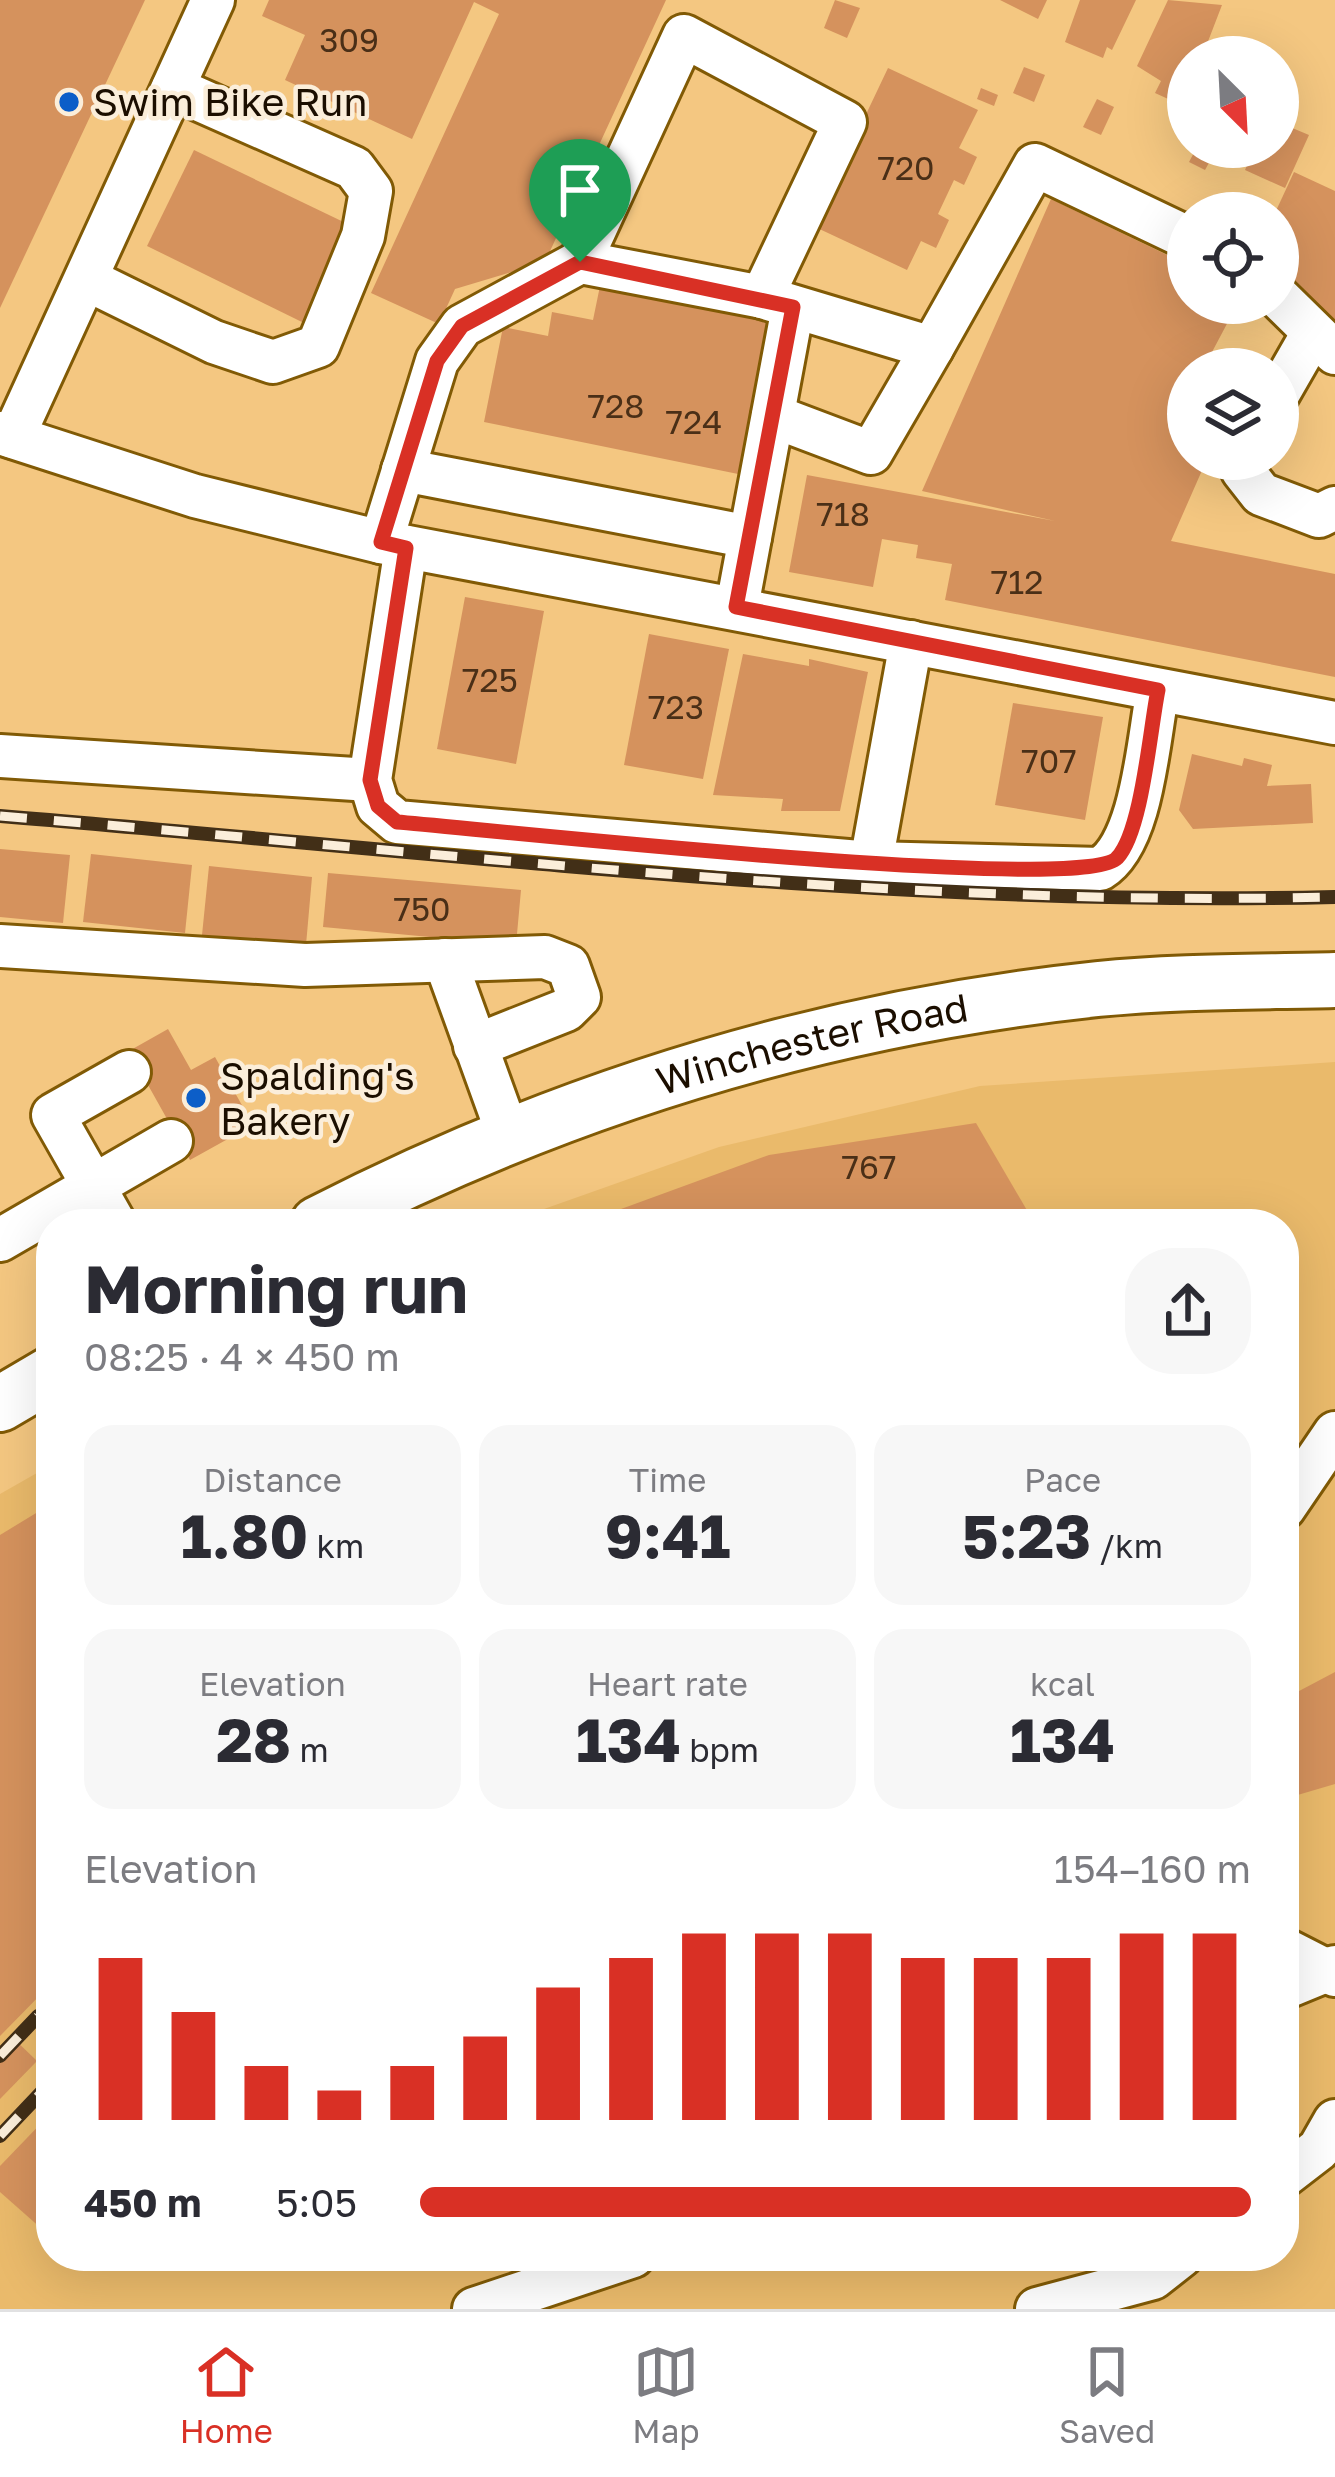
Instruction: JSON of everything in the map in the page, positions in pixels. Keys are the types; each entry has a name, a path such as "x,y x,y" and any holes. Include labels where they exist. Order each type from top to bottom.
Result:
{"main road":[{"name":"Winchester Road","path":"347,1209 401,1181 509,1137 685,1072 870,1023 1101,988 1335,980"},
{"path":"0,1404 36,1383"}],"street":[{"path":"214,0 86,279 6,435 195,496 394,545 1335,723"},
{"path":"736,607 773,416 778,302 845,122 684,36 580,262 462,326 437,361 404,470 394,545 370,780 378,806 397,822 871,863 1100,869 1117,859 1129,835 1158,690"},
{"path":"86,279 214,342 274,362 318,346 363,236 371,191 354,167 173,88"},
{"path":"773,416 872,453 1035,164 1167,228"},
{"path":"580,262 940,334"},
{"path":"1299,318 1324,343 1299,371"},
{"path":"404,470 750,537"},
{"path":"1251,480 1261,494 1319,516 1335,508"},
{"path":"871,863 910,642"},
{"path":"0,756 370,780"},
{"path":"0,946 304,965 545,957 568,966 579,997 566,1010 475,1046"},
{"path":"445,960 509,1137"},
{"path":"107,1209 53,1114 128,1072"},
{"path":"52,1209 171,1141"},
{"path":"0,1240 36,1219"},
{"path":"1299,1486 1335,1433"},
{"path":"1299,1955 1334,1970"},
{"path":"1299,1983 1334,1970"},
{"path":"1299,2164 1318,2149 1335,2122"},
{"path":"494,2306 592,2271"},
{"path":"1036,2309 1153,2278 1162,2271"}],"shaded area":[{"path":"1335,1062 1335,2309 0,2309 0,1494 36,1474 36,2271 1299,2271 1299,1209 544,1209 719,1147 980,1086"}],"building":[{"path":"0,0 145,0 0,308"},
{"path":"269,0 666,0 545,262 455,289 439,324 371,293 499,14 474,2 412,139 285,80 305,35 262,16"},
{"path":"835,0 860,8 847,38 824,28"},
{"path":"1000,0 1047,0 1038,19"},
{"path":"1080,0 1136,0 1112,50 1107,47 1103,58 1065,42"},
{"path":"1168,0 1222,5 1210,36 1167,36 1167,98 1155,93 1161,81 1137,66"},
{"path":"1024,67 1045,75 1034,102 1013,93"},
{"path":"888,68 978,110 959,148 977,157 964,185 954,180 938,214 949,220 936,248 921,241 907,270 813,226"},
{"path":"981,88 998,95 994,106 977,99"},
{"path":"1097,99 1114,107 1101,135 1083,127"},
{"path":"1299,131 1309,135 1299,157"},
{"path":"194,150 354,227 306,324 147,246"},
{"path":"1246,168 1294,168 1285,188"},
{"path":"1294,172 1335,191 1335,323 1299,302 1299,192 1285,192"},
{"path":"1051,199 1167,255 1167,324 1227,324 1214,348 1167,348 1167,480 1198,480 1171,541 1335,574 1335,677 945,600 952,564 916,558 918,545 882,539 873,587 789,572 807,475 1055,521 922,491"},
{"path":"600,286 775,321 743,475 484,422 503,327 548,336 552,312 593,320"},
{"path":"465,597 544,611 516,764 437,749"},
{"path":"649,634 729,649 703,779 624,765"},
{"path":"743,654 809,666 809,659 868,672 840,811 781,811 783,799 713,795"},
{"path":"1013,703 1103,717 1085,820 995,805"},
{"path":"1192,754 1242,766 1244,758 1272,765 1267,786 1311,784 1313,823 1193,829 1179,810"},
{"path":"0,849 70,855 63,923 0,917"},
{"path":"91,854 192,865 185,933 83,922"},
{"path":"209,866 312,877 306,945 202,935"},
{"path":"328,873 521,890 516,945 323,927"},
{"name":"Spalding's Bakery","path":"168,1029 191,1070 215,1057 253,1125 190,1160 129,1051"},
{"path":"976,1123 1026,1209 621,1209 769,1155"},
{"path":"36,1513 36,1999 0,2036 0,1535"},
{"path":"1335,1672 1335,1784 1299,1795 1299,1691"},
{"path":"11,2036 36,2062 0,2099 0,2048"},
{"path":"36,2129 36,2224 0,2192 0,2166"}],"railway":[{"path":"0,816 834,886 1168,898 1335,897"},
{"path":"0,2056 36,2018"},
{"path":"0,2136 36,2098"}],"place":[{"name":"Swim Bike Run","path":"69,102"},
{"name":"Spalding's Bakery","path":"196,1098"}],"route":[{"path":"580,262 793,307 736,607 1158,690 1129,835 1117,859 1100,869 1064,872 871,863 397,822 378,806 370,780 406,548 381,542 437,361 462,326 580,262"}]}
